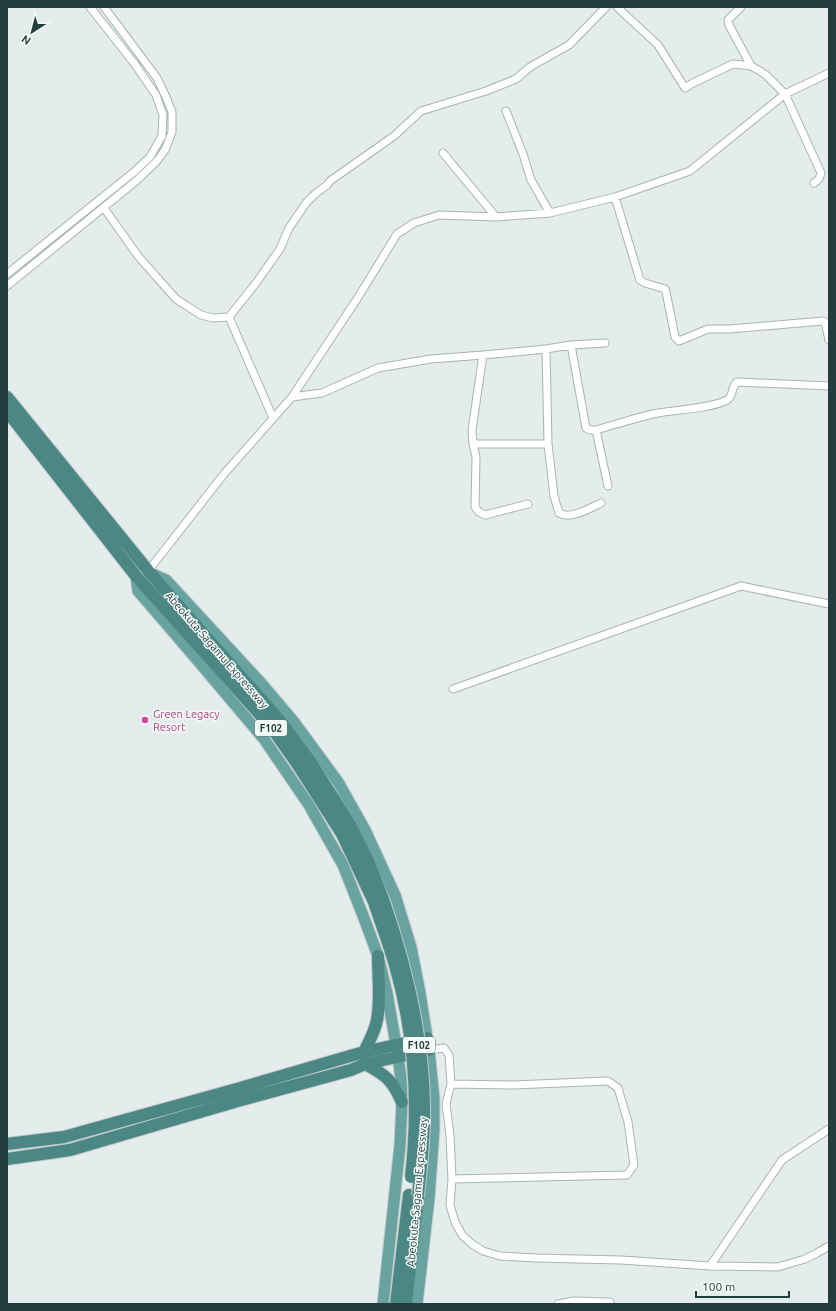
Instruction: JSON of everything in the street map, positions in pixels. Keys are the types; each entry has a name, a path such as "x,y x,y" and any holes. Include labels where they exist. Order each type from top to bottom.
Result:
{"highway":[{"name":"Abeokuta-Sagamu Expressway","path":"7,397 150,573 281,722 309,760 327,788 368,861 403,997 414,1077 416,1106 414,1195 406,1304"},
{"name":"Abeokuta-Sagamu Expressway","path":"7,411 136,576 272,728 302,771 342,834 379,900"},
{"path":"7,1159 70,1150 240,1100 351,1070 364,1058 377,1020 379,997 378,956"},
{"path":"7,1144 64,1137 237,1089 397,1050 428,1044"},
{"path":"364,1058 394,1086 402,1102"},
{"name":"Abeokuta-Sagamu Expressway","path":"396,1304 414,1195"}],"main road":[{"path":"150,573 166,580 261,683 294,722 338,782 366,830 395,895 411,947 428,1044 434,1099 434,1130 429,1198 417,1304"},
{"path":"136,576 138,592 264,739 309,805 343,865 378,956 387,993 397,1050 401,1079 402,1102 400,1145 383,1304"}],"street":[{"path":"7,274 134,172 150,157 162,136 163,115 156,95 134,63 90,7"},
{"path":"7,286 136,181 156,162 165,150 172,132 172,112 157,78 104,7"},
{"path":"104,208 138,256 176,298 201,315 213,318 228,317 280,249 289,228 306,203 330,181 394,136 421,110 486,91 516,79 530,67 569,45 606,7"},
{"path":"618,7 658,44 685,88 733,64 751,66 766,75 785,94 821,173 819,180 814,183"},
{"path":"741,7 728,20 728,25 751,66"},
{"path":"150,573 152,566 224,474 292,397 357,299 397,234 414,223 439,215 496,217 550,212 615,197 690,171 785,94 829,73"},
{"path":"506,111 523,154 531,180 550,212"},
{"path":"443,153 496,217"},
{"path":"615,197 640,280 644,283 665,289 675,337 679,341 708,329 730,329 822,321 827,325 829,340"},
{"path":"228,317 273,418"},
{"path":"292,397 322,393 378,368 431,359 605,343"},
{"path":"571,345 586,428 590,430 596,430 657,413 713,404 728,400 731,396 734,384 737,382 829,386"},
{"path":"546,349 548,444 554,496 559,513 564,516 570,516 601,503"},
{"path":"483,355 472,430 476,457 475,507 479,512 485,515 528,504"},
{"path":"596,430 608,486"},
{"path":"473,444 548,444"},
{"path":"453,689 741,586 829,604"},
{"path":"428,1044 444,1048 449,1055 451,1084 446,1104 450,1135 452,1179 450,1205 455,1222 462,1235 483,1251 500,1256 621,1260 710,1266 778,1267 818,1254 829,1246"},
{"path":"451,1084 513,1085 608,1081 618,1088 628,1122 634,1165 627,1175 452,1179"},
{"path":"710,1266 782,1160 829,1129"},
{"path":"558,1304 574,1301 610,1302"}],"place":[{"name":"Green Legacy Resort","path":"145,720"}]}
